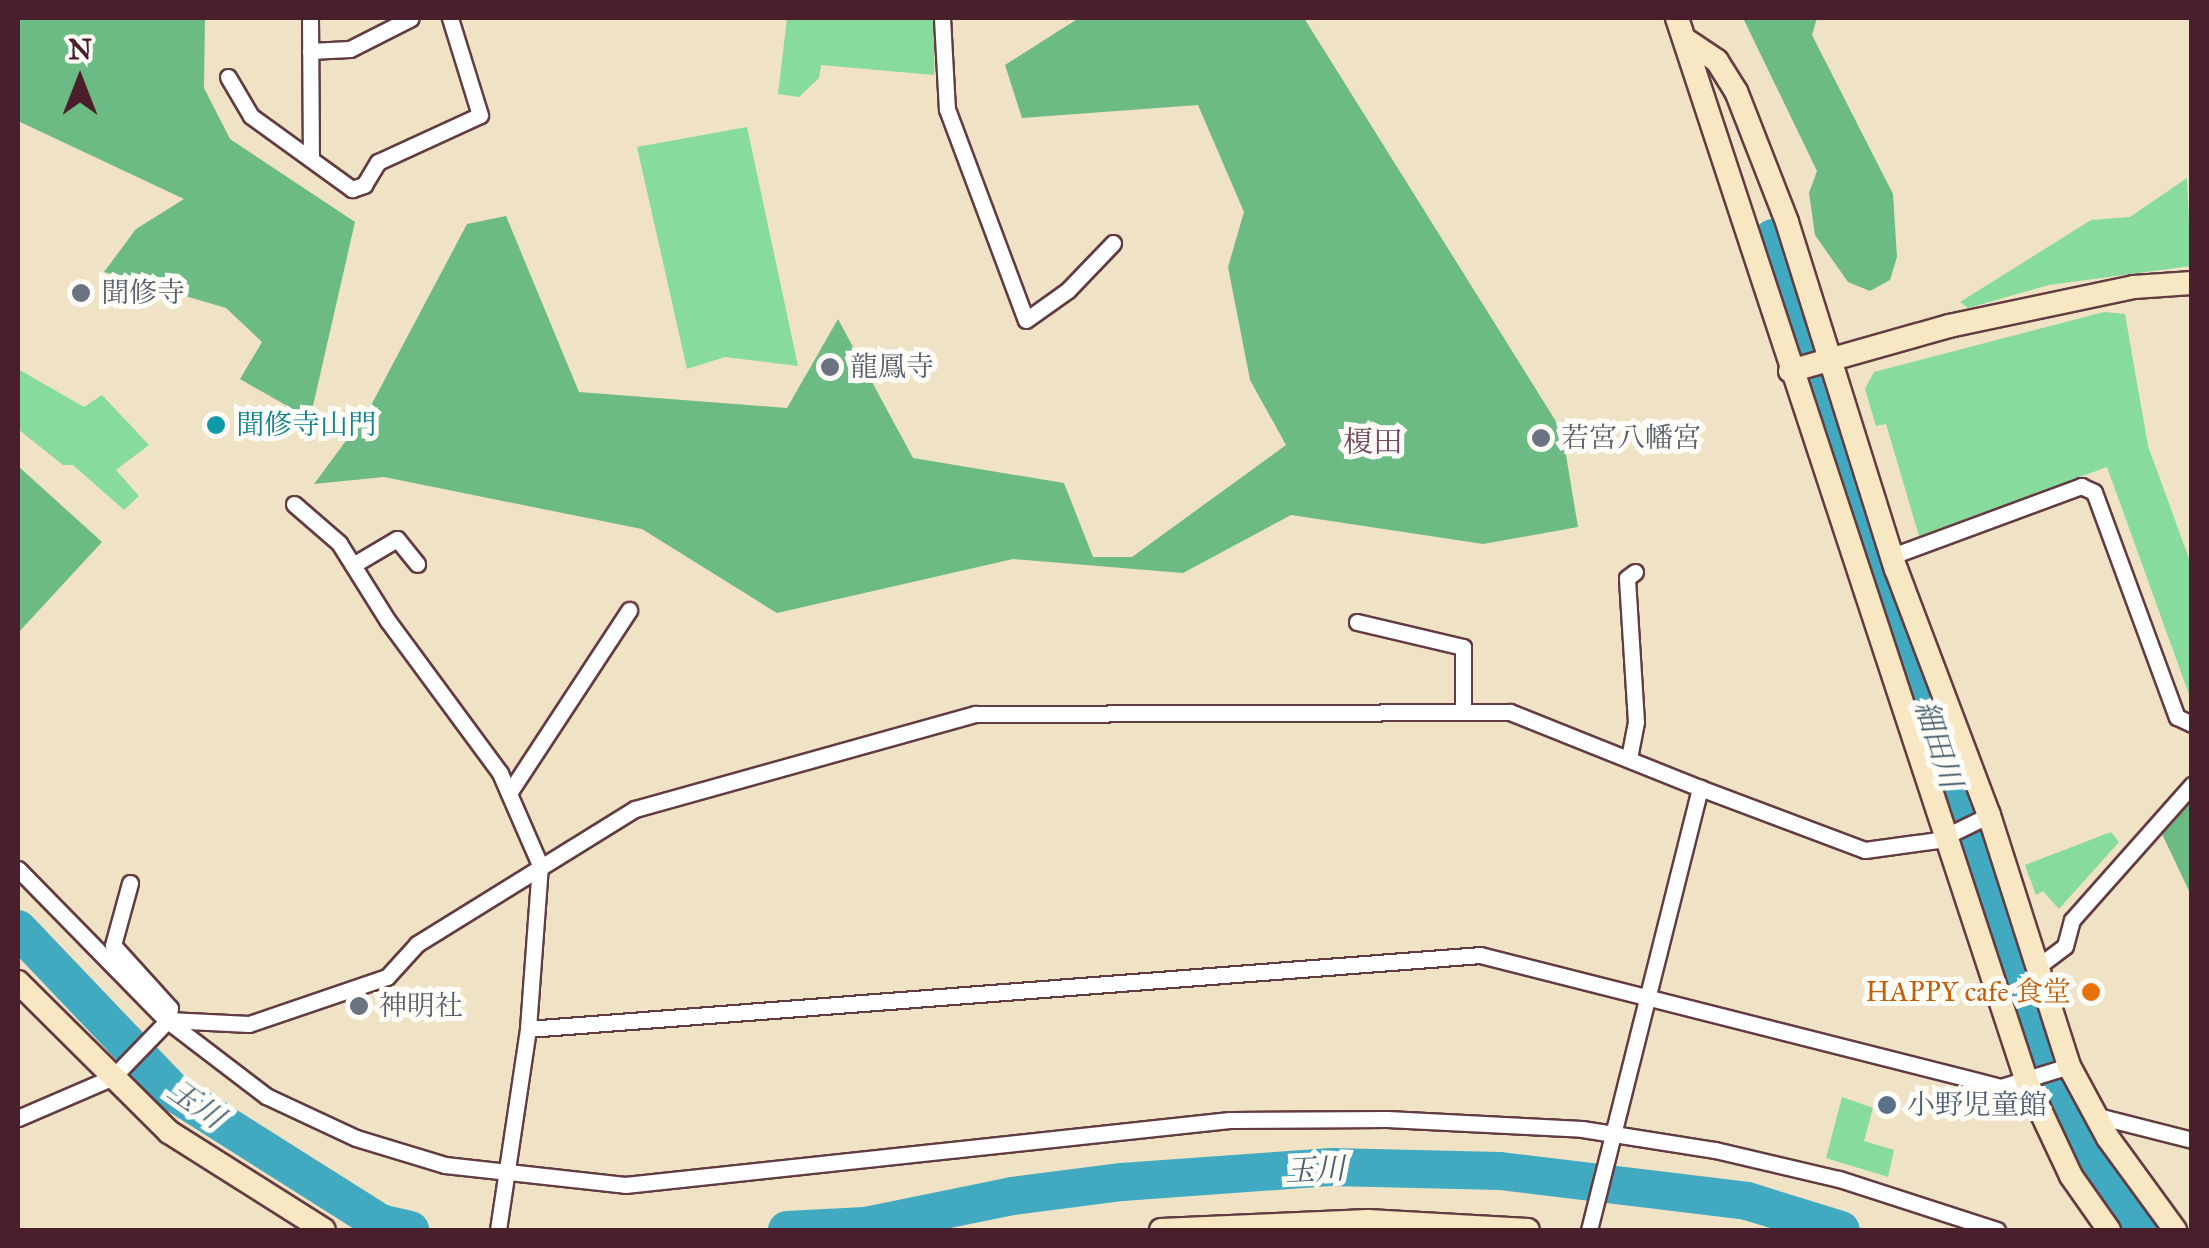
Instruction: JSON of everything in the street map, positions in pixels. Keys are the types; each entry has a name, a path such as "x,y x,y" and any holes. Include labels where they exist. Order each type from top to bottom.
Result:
{"street":[{"path":"310,18 310,155"},
{"path":"310,51 350,49 411,18"},
{"path":"228,77 252,116 352,189 371,182 378,162 480,116 450,18"},
{"path":"942,18 947,109 1026,320 1068,290 1114,242"},
{"path":"1676,18 1892,566 1984,817 2036,968 2065,1068 2175,1230"},
{"path":"1686,40 1718,60 1736,91 1788,222 1810,366 1865,580 2033,1080 2071,1176 2110,1230"},
{"path":"1810,366 2098,294 2192,283"},
{"path":"1865,580 2081,486 2094,492 2177,717 2192,724"},
{"path":"294,504 339,542 510,793 540,865 528,1029 498,1230"},
{"path":"353,565 393,533 417,564"},
{"path":"1629,758 1636,722 1627,578 1635,572"},
{"path":"510,793 629,610"},
{"path":"1356,622 1463,647 1463,710"},
{"path":"165,1023 249,1024 387,977 416,944 540,865 649,804 975,714 1510,712 1865,850 1938,840 1950,829 1984,817"},
{"path":"2036,968 2065,946 2072,920 2107,875 2192,784"},
{"path":"1590,1227 1644,996 1700,788"},
{"path":"18,868 165,1023 235,1074 307,1118 398,1152 506,1178 625,1185 1230,1120 1387,1119 1610,1140 1839,1178 1998,1230"},
{"path":"18,1118 118,1073 165,1023 170,1008 113,945 130,883"},
{"path":"528,1029 1480,955 2001,1087 2065,1068"},
{"path":"18,982 118,1073 195,1151 324,1230"},
{"path":"2094,1115 2192,1140"},
{"path":"1161,1230 1266,1222 1528,1230"}],"green space":[{"path":"18,18 205,18 204,88 230,139 355,222 310,419 240,379 262,342 226,308 104,272 136,229 184,199 18,121"},
{"path":"787,18 935,18 934,75 821,65 819,78 799,97 778,94"},
{"path":"1079,18 1304,18 1562,431 1578,527 1483,544 1291,515 1183,573 1013,559 777,613 642,529 384,477 314,484 368,411 467,224 506,216 579,392 787,408 838,319 913,458 1064,483 1093,557 1132,557 1286,445 1250,380 1228,267 1244,212 1198,105 1022,118 1005,65"},
{"path":"1743,18 1817,18 1812,35 1893,194 1897,257 1890,280 1870,291 1848,282 1815,235 1809,193 1817,171"},
{"path":"747,127 798,366 725,357 687,369 637,147"},
{"path":"2187,178 2191,266 2049,285 1968,308 1960,302 2091,220 2130,217"},
{"path":"2104,312 2125,314 2148,446 2191,564 2191,700 2107,467 1919,536 1886,424 1876,426 1865,389 1874,372"},
{"path":"18,369 84,407 102,395 149,445 116,470 139,496 124,510 73,465 63,465 18,429"},
{"path":"18,466 102,542 18,633"},
{"path":"2179,796 2191,797 2191,895 2162,834"},
{"path":"2111,832 2119,842 2059,909 2043,891 2036,895 2025,865"},
{"path":"1842,1097 1873,1108 1864,1141 1894,1150 1888,1177 1826,1158"}],"waterway":[{"name":"細田川","path":"1773,238 2043,1062 2101,1174 2144,1230"},
{"name":"玉川","path":"18,929 173,1092 380,1223 410,1230"},
{"name":"玉川","path":"787,1230 865,1226 1012,1196 1122,1182 1332,1167 1500,1171 1747,1201 1841,1230"}],"place":[{"name":"聞修寺","path":"81,293"},
{"name":"龍鳳寺","path":"830,367"},
{"name":"聞修寺山門","path":"216,425"},
{"name":"若宮八幡宮","path":"1541,438"},
{"name":"HAPPY cafe 食堂","path":"2091,992"},
{"name":"神明社","path":"359,1006"},
{"name":"小野児童館","path":"1887,1105"}],"district":[{"name":"榎田","path":"1373,442"}]}
